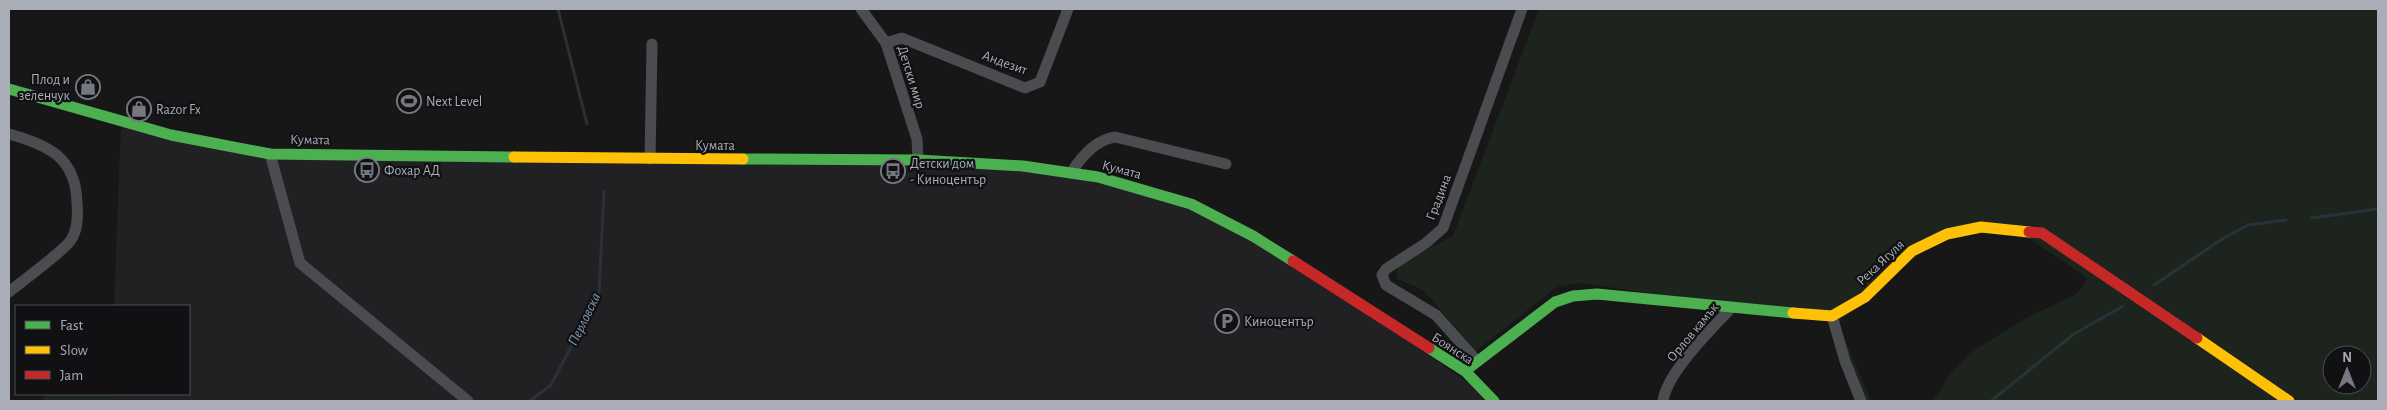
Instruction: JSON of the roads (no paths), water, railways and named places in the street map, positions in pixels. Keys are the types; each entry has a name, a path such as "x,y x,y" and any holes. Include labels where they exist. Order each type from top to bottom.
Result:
{"main road":[{"name":"Кумата","path":"9,89 169,136 226,148 270,154 918,160 1023,166 1098,177 1191,204 1253,236 1391,326"},
{"name":"Река Ягуля","path":"1832,316 1865,297 1912,251 1947,234 1981,227 2042,233 2290,401"},
{"path":"1465,371 1521,326 1555,302 1573,296 1597,294 1832,316"},
{"name":"Боянска","path":"1391,326 1465,371 1494,401"}],"street":[{"name":"Детски мир","path":"861,9 886,43 917,138 918,160"},
{"name":"Андезит","path":"886,43 902,38 1025,88 1040,82 1068,9"},
{"name":"Градина","path":"1477,361 1436,315 1386,285 1382,275 1386,269 1426,243 1443,228 1522,9"},
{"path":"650,159 652,44"},
{"path":"9,134 39,143 57,154 70,170 77,192 78,222 70,242 9,292"},
{"path":"1071,173 1083,154 1108,138 1115,137 1226,164"},
{"path":"270,154 300,263 468,401"},
{"name":"Орлов камък","path":"1663,401 1664,391 1689,354 1731,308"},
{"path":"1832,316 1845,361 1861,401"}],"waterway":[{"name":"Перловска","path":"558,9 587,124"},
{"name":"Перловска","path":"530,401 551,385 599,293 604,192"},
{"path":"2311,218 2378,209"},
{"path":"2154,285 2222,239 2248,225 2286,220"},
{"path":"1991,401 2074,334 2123,306"}],"place":[{"name":"Плод и зеленчук","path":"88,87"},
{"name":"Next Level","path":"409,101"},
{"name":"Razor Fx","path":"139,109"},
{"name":"Фохар АД","path":"367,170"},
{"name":"Детски дом - Киноцентър","path":"893,171"},
{"name":"Киноцентър","path":"1227,321"}]}
